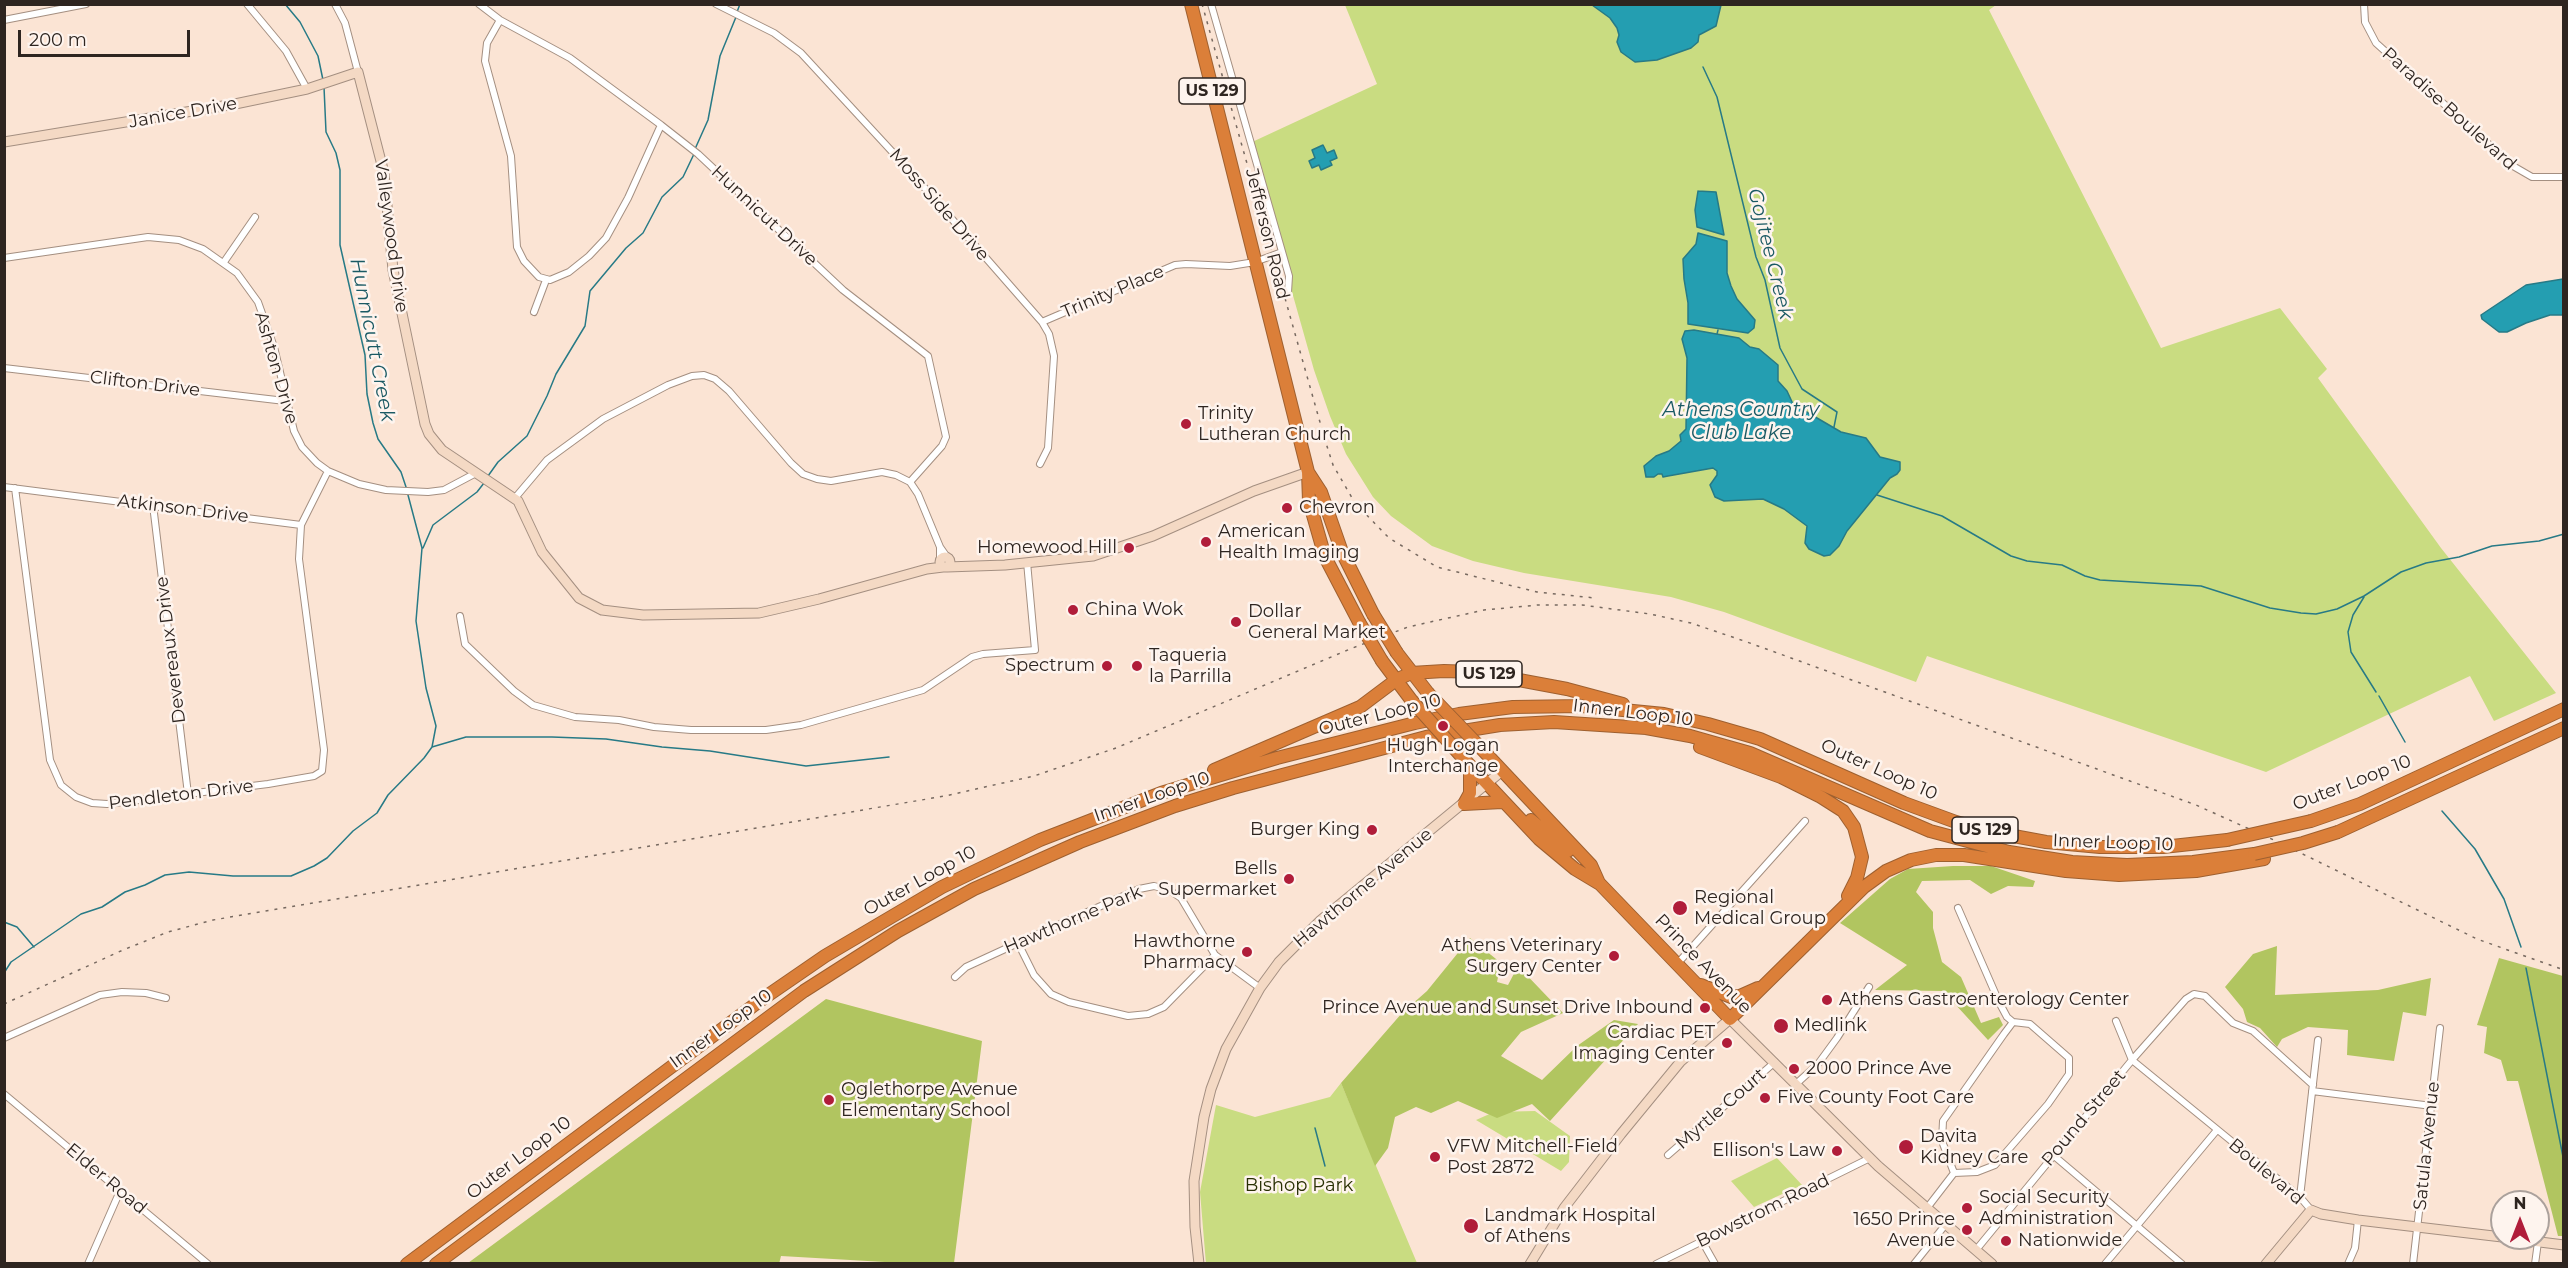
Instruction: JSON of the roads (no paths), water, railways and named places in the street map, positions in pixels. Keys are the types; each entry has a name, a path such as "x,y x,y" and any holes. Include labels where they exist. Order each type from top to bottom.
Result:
{"highway":[{"name":"Jefferson Road","path":"1191,4 1308,472 1309,501 1325,557 1382,662 1432,725"},
{"name":"Jefferson Road","path":"1308,472 1321,492 1342,552 1373,614 1411,673 1456,723"},
{"name":"US 129","path":"1411,673 1461,671 1503,676 1567,689 1664,714"},
{"path":"1161,792 1352,710 1396,680 1411,673"},
{"name":"Outer Loop 10","path":"407,1263 761,1000 825,956 912,904 983,867 1077,824 1161,792 1277,758 1459,714 1513,707 1582,706 1664,714 1708,723 1760,739 1912,806 1992,832 2046,842 2100,848 2163,848 2227,840 2311,821 2360,804 2564,709"},
{"name":"Prince Avenue","path":"1456,723 1486,753 1502,802 1558,855 1600,884 1730,1019"},
{"name":"Inner Loop 10","path":"436,1263 804,991 916,921 974,889 1040,858 1186,802 1426,738 1524,723 1615,724 1690,736 1749,753 1930,831 2009,852 2072,862 2127,865 2259,856"},
{"path":"1615,724 1674,739 1742,761 1781,777 1834,804 1854,827 1862,857 1857,878 1840,908"},
{"name":"Prince Avenue","path":"1432,725 1467,762 1494,778 1586,860 1600,884"},
{"name":"US 129","path":"1730,1019 1840,908 1886,871 1911,860 1936,855 1964,855 2066,871 2119,875 2196,871 2302,847 2564,728"},
{"path":"1467,762 1471,786 1464,804 1502,802"},
{"path":"1695,981 1731,997 1740,996 1767,983"}],"street":[{"path":"43,4 43,13"},
{"path":"4,20 87,4"},
{"path":"247,4 286,51 307,89"},
{"name":"Valleywood Drive","path":"335,4 345,23 386,182 392,263 420,410 429,434 451,457 516,498"},
{"name":"Hunnicut Drive","path":"479,4 500,20 570,58 698,154 843,290 928,356 945,438 942,446 910,482"},
{"name":"Moss Side Drive","path":"716,4 774,33 801,53 909,170 1042,322 1053,345 1054,366 1048,448 1040,464"},
{"path":"1211,4 1289,276 1288,292"},
{"name":"Paradise Boulevard","path":"2364,4 2365,22 2376,43 2512,166 2532,177 2547,179 2564,177"},
{"path":"500,20 487,43 485,61 511,156 517,247 530,270 546,280"},
{"name":"Janice Drive","path":"4,142 165,117 307,89 358,72"},
{"path":"546,280 569,272 606,238 628,198 661,125"},
{"path":"224,262 255,217"},
{"name":"Ashton Drive","path":"4,258 148,237 188,243 224,262 243,280 262,310 274,347 285,401 294,431 311,459 328,471 370,487 428,492 444,490 476,473"},
{"name":"Trinity Place","path":"1042,322 1172,266 1186,264 1227,266 1255,261 1282,252"},
{"path":"534,312 546,280"},
{"name":"Clifton Drive","path":"4,368 285,401"},
{"path":"944,562 918,494 910,482 896,475 882,472 831,480 817,479 803,474 790,463 721,384 710,377 699,375 668,385 581,433 547,460 516,498 522,506 542,552 579,598 595,608 613,612 675,616 759,613 819,599 927,569 944,562 969,566 1093,556 1153,536 1254,491 1308,472"},
{"path":"301,525 328,471"},
{"name":"Atkinson Drive","path":"4,487 301,525"},
{"name":"Pendleton Drive","path":"15,488 50,760 56,778 76,797 100,804 308,777 322,771 324,750 299,559 301,525"},
{"name":"Devereaux Drive","path":"153,505 188,794"},
{"path":"459,616 465,644 502,680 533,705 575,717 619,720 654,727 691,730 766,730 801,725 922,690 972,657 1035,650 1027,562"},
{"name":"Hawthorne Avenue","path":"1200,1263 1195,1227 1194,1180 1204,1117 1211,1089 1226,1048 1260,988 1278,962 1321,920 1494,778"},
{"path":"1678,963 1805,821"},
{"name":"Hawthorne Park","path":"955,977 966,967 1018,943 1139,889 1155,886 1169,890 1181,898 1215,955 1260,988"},
{"path":"1927,1208 1954,1173 1977,1172 1995,1165 2048,1104 2069,1074 2071,1062 2030,1024 2013,1022 2007,1017 1958,908"},
{"path":"1018,943 1034,975 1052,994 1069,1002 1128,1016 1148,1014 1164,1007 1215,955"},
{"path":"1796,1084 1818,1064 1869,987"},
{"path":"4,1038 100,995 122,992 146,993 166,998"},
{"name":"Pound Street","path":"1976,1250 2132,1060 2186,999 2198,993 2205,996 2233,1023 2253,1031 2312,1088"},
{"path":"1530,1263 1564,1208 1621,1134 1681,1061 1730,1019"},
{"name":"Prince Avenue","path":"1730,1019 1870,1158 1992,1263"},
{"path":"1954,1173 1942,1141 1943,1121 1990,1051 2013,1022"},
{"name":"Boulevard","path":"2116,1022 2132,1060 2300,1197 2311,1210 2321,1214 2358,1220 2490,1236"},
{"name":"Satula Avenue","path":"2413,1263 2440,1028"},
{"path":"2300,1197 2318,1040"},
{"name":"Myrtle Court","path":"1668,1155 1775,1062"},
{"path":"2312,1088 2432,1106"},
{"name":"Elder Road","path":"4,1094 208,1263"},
{"path":"2106,1263 2217,1130"},
{"path":"2053,1155 2182,1263"},
{"name":"Bowstrom Road","path":"1656,1263 1870,1158"},
{"path":"88,1263 120,1191"},
{"path":"2266,1263 2311,1210"},
{"path":"2348,1263 2355,1248 2358,1220"},
{"path":"1914,1263 1946,1224"},
{"path":"1702,1241 1715,1263"}],"water":[{"path":"1592,5 1721,5 1716,26 1699,35 1698,42 1691,48 1657,60 1635,62 1621,52 1617,42 1619,35 1617,28 1610,18"},
{"path":"1323,145 1327,153 1334,150 1337,158 1330,161 1332,165 1321,170 1319,165 1312,168 1309,161 1315,158 1312,150"},
{"path":"1698,191 1716,192 1724,235 1697,227 1695,210"},
{"path":"1698,233 1727,241 1727,273 1731,286 1737,299 1755,320 1754,328 1748,333 1688,324 1683,259 1696,244"},
{"path":"2563,279 2563,315 2550,315 2507,332 2499,332 2482,319 2481,315 2526,285"},
{"name":"Athens Country Club Lake","path":"1694,330 1739,338 1750,347 1759,349 1778,365 1778,381 1787,391 1793,404 1841,432 1866,438 1880,457 1900,462 1900,470 1897,474 1890,478 1830,555 1824,556 1809,549 1805,543 1807,526 1784,509 1763,499 1724,501 1715,497 1710,485 1717,475 1717,471 1713,468 1663,477 1662,474 1658,474 1654,477 1646,477 1644,466 1681,441 1680,435 1686,429 1687,358 1682,339 1685,331"}],"waterway":[{"name":"Hunnicutt Creek","path":"285,4 300,22 318,56 323,80"},
{"path":"737,12 740,4"},
{"path":"695,149 708,120 720,56 736,17"},
{"name":"Gojitee Creek","path":"1703,67 1717,97 1756,257 1765,280 1780,348 1802,389 1837,412 1834,427"},
{"name":"Hunnicutt Creek","path":"324,87 326,132 336,153 340,170 340,245 365,355 367,394 378,439 401,472 406,487"},
{"path":"488,476 498,462 527,436 556,374 585,326 590,291 626,248 643,233 662,197 683,177 694,154"},
{"path":"1717,334 1718,330"},
{"path":"423,548 433,525 477,492 484,483"},
{"name":"Hunnicutt Creek","path":"4,973 11,962 81,914 102,907 125,892 165,875 189,872 233,876 291,876 314,866 327,858 353,831 377,813 388,795 424,758 432,747 436,726 426,688 416,621 422,548 408,495"},
{"path":"1877,495 1942,516 2011,556 2027,561 2062,565 2100,580 2201,586 2270,608 2316,614 2337,609 2364,596 2401,572 2426,563 2459,557 2492,546 2539,541 2564,534"},
{"path":"2364,597 2353,615 2348,632 2351,652 2376,692"},
{"path":"2379,696 2405,742"},
{"path":"432,747 466,737 552,737 606,739 710,751 806,766 889,757"},
{"path":"2442,811 2475,849 2504,899 2521,947"},
{"path":"4,922 17,927 34,947"},
{"path":"2526,968 2564,1162"},
{"path":"1315,1128 1325,1166"}],"railway":[{"path":"1202,4 1325,440 1333,465 1355,503 1389,538 1437,567 1537,592 1595,598"},
{"path":"4,1004 123,950 168,932 213,920 945,796 1034,776 1116,748 1350,649 1408,627 1484,610 1538,605 1582,605 1650,614 1691,623 1747,642 2196,805 2276,841 2477,939 2564,970"}],"place":[{"name":"Trinity Lutheran Church","path":"1186,424"},
{"name":"Chevron","path":"1287,508"},
{"name":"American Health Imaging","path":"1206,542"},
{"name":"Homewood Hill","path":"1129,548"},
{"name":"China Wok","path":"1073,610"},
{"name":"Dollar General Market","path":"1236,622"},
{"name":"Spectrum","path":"1107,666"},
{"name":"Taqueria la Parrilla","path":"1137,666"},
{"name":"Hugh Logan Interchange","path":"1443,726"},
{"name":"Burger King","path":"1372,830"},
{"name":"Bells Supermarket","path":"1289,879"},
{"name":"Regional Medical Group","path":"1680,908"},
{"name":"Hawthorne Pharmacy","path":"1247,952"},
{"name":"Athens Veterinary Surgery Center","path":"1614,956"},
{"name":"Athens Gastroenterology Center","path":"1827,1000"},
{"name":"Prince Avenue and Sunset Drive Inbound","path":"1705,1008"},
{"name":"Medlink","path":"1781,1026"},
{"name":"Cardiac PET Imaging Center","path":"1727,1043"},
{"name":"2000 Prince Ave","path":"1794,1069"},
{"name":"Five County Foot Care","path":"1765,1098"},
{"name":"Oglethorpe Avenue Elementary School","path":"829,1100"},
{"name":"Davita Kidney Care","path":"1906,1147"},
{"name":"Ellison's Law","path":"1837,1151"},
{"name":"VFW Mitchell-Field Post 2872","path":"1435,1157"},
{"name":"Social Security Administration","path":"1967,1208"},
{"name":"Landmark Hospital of Athens","path":"1471,1226"},
{"name":"1650 Prince Avenue","path":"1967,1230"},
{"name":"Nationwide","path":"2006,1241"}],"park label":[{"name":"Bishop Park","path":"1299,1186"}]}
